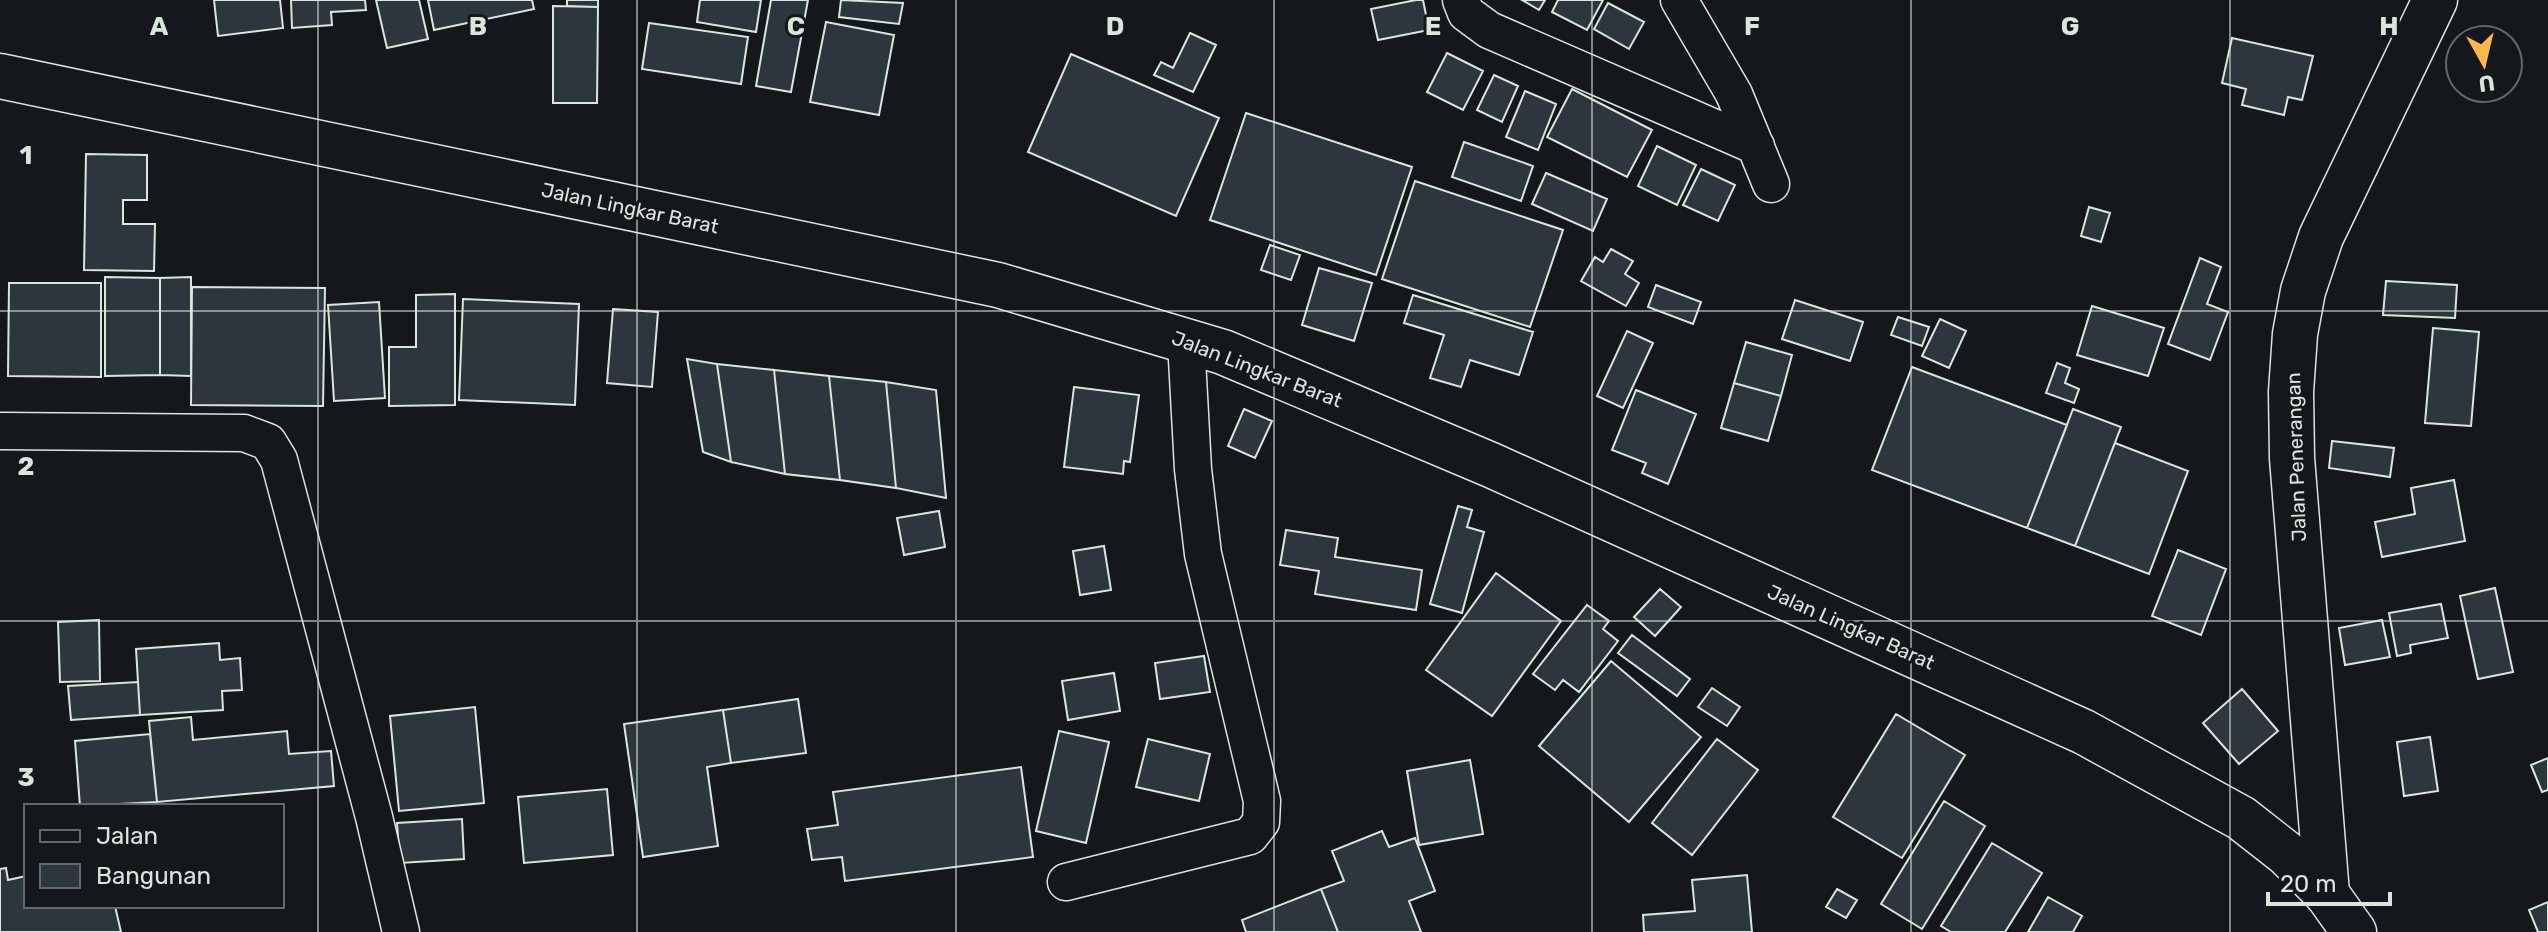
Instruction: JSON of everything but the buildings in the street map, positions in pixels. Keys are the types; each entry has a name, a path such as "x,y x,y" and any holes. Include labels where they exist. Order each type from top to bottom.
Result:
{"main road":[{"name":"Jalan Penerangan","path":"2327,894 2292,458 2291,392 2295,334 2303,291 2321,237 2435,0"},
{"name":"Jalan Lingkar Barat","path":"0,76 998,285 1223,352 1491,465 2084,732 2241,818 2287,854 2327,894 2354,932"}],"street":[{"path":"1461,0 1466,13 1489,30 1756,146"},
{"path":"1679,0 1734,94 1771,184"},
{"path":"1066,882 1250,836 1261,822 1263,812 1257,777 1203,554 1193,469 1186,341"},
{"path":"0,431 244,433 268,442 279,460 374,817 401,932"}]}
